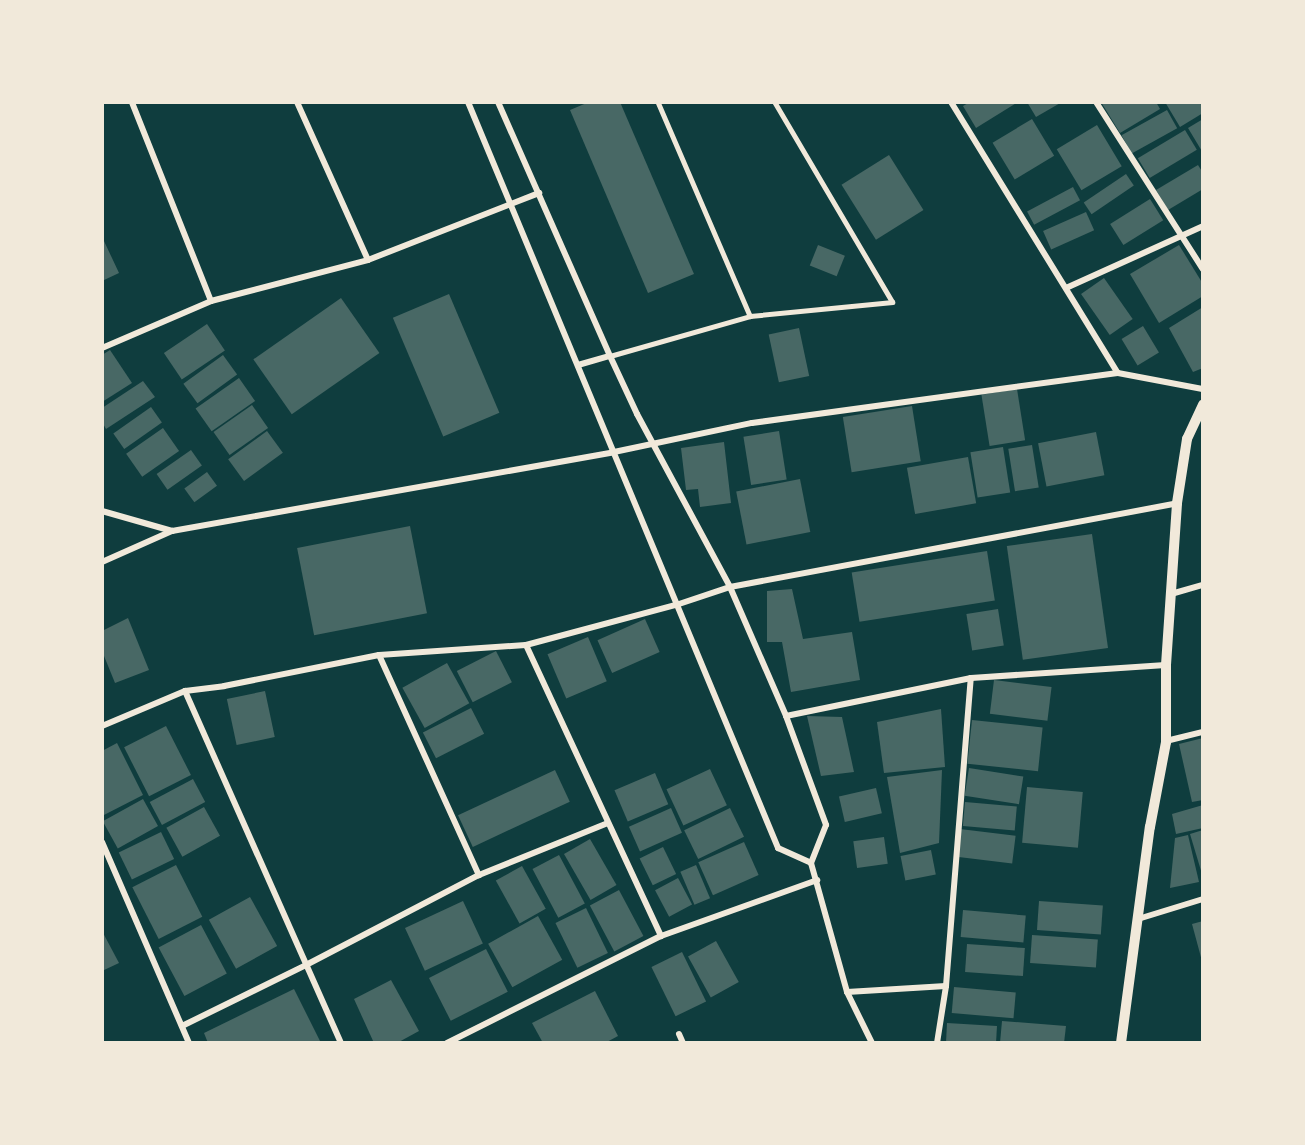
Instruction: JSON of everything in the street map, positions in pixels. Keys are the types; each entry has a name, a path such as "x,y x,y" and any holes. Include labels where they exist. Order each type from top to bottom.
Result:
{"street":[{"path":"132,102 211,301"},
{"path":"297,102 368,260"},
{"path":"468,102 512,202 778,848 811,862"},
{"path":"498,102 637,414 730,587 786,716 826,825 811,862 818,880 847,992 872,1043"},
{"path":"951,102 1118,373"},
{"path":"1096,102 1203,269"},
{"path":"102,348 211,301 368,260 539,193"},
{"path":"1066,288 1203,226"},
{"path":"578,364 610,356"},
{"path":"102,562 172,531 614,452 752,423 1118,373 1203,389"},
{"path":"1121,1043 1137,920 1166,742 1166,665 1177,503 1187,438 1203,405"},
{"path":"102,726 185,691 224,686 379,655 526,645 678,604 730,587 1177,503"},
{"path":"102,511 172,531"},
{"path":"1171,594 1203,585"},
{"path":"526,645 661,936"},
{"path":"379,655 479,875"},
{"path":"786,716 971,678 1166,665"},
{"path":"937,1043 946,986 971,678"},
{"path":"185,691 341,1043"},
{"path":"1166,742 1203,732"},
{"path":"182,1026 306,965 479,875 608,823"},
{"path":"102,842 189,1043"},
{"path":"447,1043 661,936 818,880"},
{"path":"1137,920 1203,899"},
{"path":"847,992 946,986"},
{"path":"679,1034 683,1043"}],"lane":[{"path":"658,102 750,316"},
{"path":"610,356 750,316 892,302 774,102"}],"building":[{"path":"589,102 620,102 694,274 648,293 570,110"},
{"path":"970,102 1018,102 976,128 963,106"},
{"path":"1027,102 1062,102 1036,117"},
{"path":"1101,102 1156,102 1160,109 1120,133"},
{"path":"1165,102 1203,102 1203,113 1180,127"},
{"path":"1167,110 1177,128 1132,154 1122,135"},
{"path":"1032,119 1054,156 1015,180 993,143"},
{"path":"1203,119 1203,153 1188,128"},
{"path":"1097,125 1122,166 1081,190 1057,149"},
{"path":"1185,130 1197,150 1150,178 1138,158"},
{"path":"889,155 923,210 876,240 842,185"},
{"path":"1198,165 1203,173 1203,189 1168,210 1156,190"},
{"path":"1126,174 1134,186 1092,214 1084,203"},
{"path":"1073,187 1080,200 1034,225 1027,211"},
{"path":"1150,199 1163,220 1123,245 1110,224"},
{"path":"1086,212 1094,230 1051,249 1043,231"},
{"path":"104,241 119,273 102,281 102,242"},
{"path":"818,245 845,256 837,276 810,265"},
{"path":"1179,245 1203,284 1203,296 1159,323 1130,274"},
{"path":"1104,278 1133,319 1110,335 1081,294"},
{"path":"449,294 499,413 443,437 393,318"},
{"path":"341,298 379,353 292,414 253,359"},
{"path":"1203,307 1203,368 1193,372 1169,328"},
{"path":"207,324 225,351 182,380 164,353"},
{"path":"1143,326 1159,353 1138,365 1122,339"},
{"path":"799,328 809,376 779,382 769,334"},
{"path":"110,350 132,383 102,402 102,355"},
{"path":"223,355 237,374 197,403 183,384"},
{"path":"239,378 255,401 212,431 196,408"},
{"path":"143,381 155,397 106,429 102,422 102,408"},
{"path":"1017,389 1025,440 990,446 981,395"},
{"path":"252,405 268,428 230,455 213,432"},
{"path":"912,406 921,461 852,472 843,417"},
{"path":"151,407 162,423 124,449 113,433"},
{"path":"163,428 179,451 142,477 126,454"},
{"path":"267,431 283,453 244,481 228,459"},
{"path":"779,431 787,479 751,485 743,437"},
{"path":"1096,432 1104,475 1046,486 1038,443"},
{"path":"724,442 731,503 700,507 698,489 686,490 681,448"},
{"path":"1032,445 1039,487 1015,491 1008,449"},
{"path":"1003,447 1010,492 978,498 970,452"},
{"path":"191,450 202,466 167,490 157,474"},
{"path":"968,457 976,503 915,514 907,468"},
{"path":"207,472 217,486 194,502 184,488"},
{"path":"800,479 810,532 746,544 736,491"},
{"path":"410,526 427,613 314,635 297,548"},
{"path":"1092,534 1108,648 1023,660 1007,546"},
{"path":"987,551 995,600 860,622 852,572"},
{"path":"792,589 803,639 852,632 860,680 791,692 782,642 767,642 767,591"},
{"path":"998,609 1004,646 972,651 966,614"},
{"path":"128,618 149,670 115,683 102,651 102,631"},
{"path":"645,619 660,652 612,673 597,640"},
{"path":"588,637 607,681 566,698 547,654"},
{"path":"496,651 512,682 473,702 457,671"},
{"path":"447,663 469,703 425,728 402,688"},
{"path":"994,680 1052,687 1047,721 990,714"},
{"path":"265,691 275,737 237,745 227,699"},
{"path":"471,708 484,734 436,758 423,733"},
{"path":"941,709 945,767 884,773 877,722"},
{"path":"807,716 842,717 854,772 821,776"},
{"path":"972,720 1043,727 1038,771 967,764"},
{"path":"166,726 191,775 149,796 124,747"},
{"path":"1203,738 1203,800 1192,802 1179,744"},
{"path":"117,743 143,795 102,816 102,751"},
{"path":"969,768 1023,777 1019,804 965,796"},
{"path":"710,769 727,805 683,826 666,789"},
{"path":"555,770 570,802 473,847 458,815"},
{"path":"942,770 939,843 900,853 887,777"},
{"path":"655,773 668,804 628,821 614,790"},
{"path":"193,779 205,802 162,825 150,802"},
{"path":"1027,787 1083,792 1078,848 1022,843"},
{"path":"876,788 882,813 845,822 839,797"},
{"path":"143,799 158,826 118,848 103,821"},
{"path":"965,802 1017,807 1015,830 963,826"},
{"path":"1203,805 1203,828 1176,834 1172,814"},
{"path":"204,807 220,836 182,857 166,828"},
{"path":"671,808 682,833 640,851 629,827"},
{"path":"730,808 744,837 698,859 684,830"},
{"path":"960,829 1016,836 1012,864 957,857"},
{"path":"1203,830 1203,874 1202,874 1190,834"},
{"path":"161,832 174,859 132,880 119,853"},
{"path":"1188,835 1199,882 1170,888 1175,838"},
{"path":"884,837 888,864 857,868 853,841"},
{"path":"590,839 616,885 591,900 564,854"},
{"path":"744,842 759,875 713,895 698,862"},
{"path":"663,847 676,874 653,885 640,858"},
{"path":"931,850 936,875 905,880 901,856"},
{"path":"559,855 585,904 558,918 533,869"},
{"path":"176,865 202,917 159,939 132,887"},
{"path":"696,865 710,898 694,905 680,872"},
{"path":"522,866 546,909 520,923 496,881"},
{"path":"678,878 692,904 669,917 655,890"},
{"path":"619,890 643,936 614,951 590,905"},
{"path":"250,897 277,946 236,969 209,920"},
{"path":"463,901 483,944 425,971 405,928"},
{"path":"1039,901 1103,905 1101,934 1037,930"},
{"path":"586,908 608,953 577,968 555,923"},
{"path":"963,910 1026,915 1023,942 961,937"},
{"path":"538,916 562,960 512,987 488,944"},
{"path":"1203,921 1203,961 1202,961 1192,924"},
{"path":"201,925 227,974 184,996 159,948"},
{"path":"102,931 119,963 102,971"},
{"path":"1032,935 1098,940 1096,968 1030,963"},
{"path":"716,941 739,982 711,998 688,957"},
{"path":"967,944 1025,948 1023,976 965,972"},
{"path":"486,949 508,992 451,1021 429,978"},
{"path":"682,952 706,1001 676,1016 651,967"},
{"path":"391,980 419,1031 397,1043 374,1043 354,999"},
{"path":"954,987 1016,992 1013,1018 952,1013"},
{"path":"294,989 321,1043 208,1043 204,1033"},
{"path":"595,991 618,1036 605,1043 543,1043 532,1023"},
{"path":"1002,1021 1066,1026 1064,1043 1000,1043"},
{"path":"947,1023 997,1026 996,1043 946,1043"}]}
